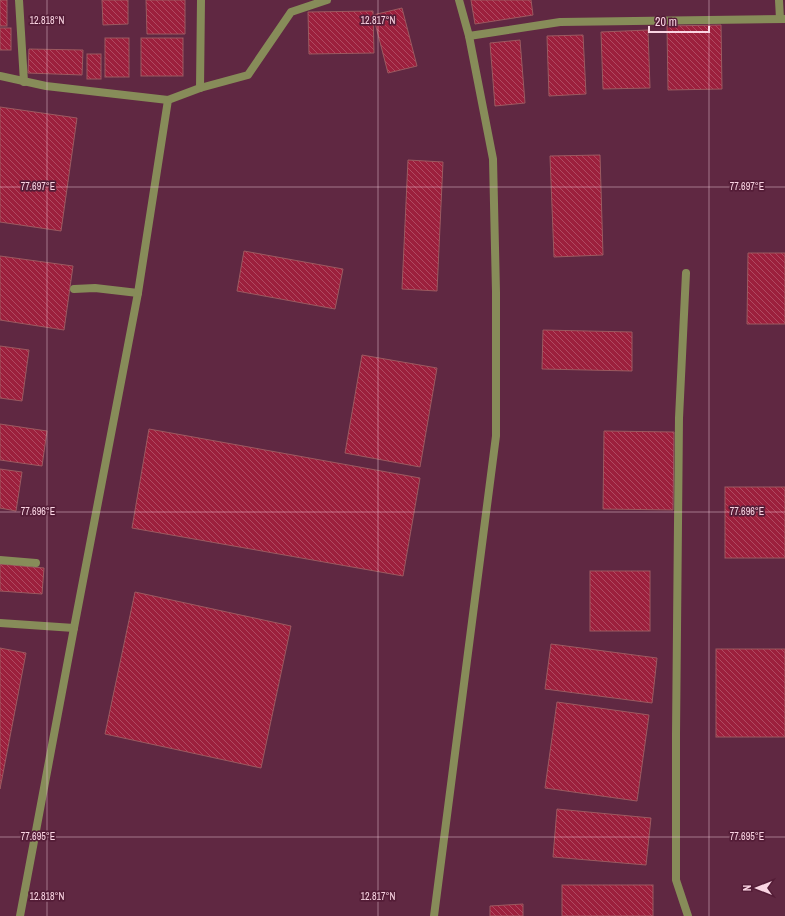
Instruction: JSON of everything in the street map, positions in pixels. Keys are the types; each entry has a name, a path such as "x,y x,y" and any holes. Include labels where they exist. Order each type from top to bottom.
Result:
{"street":[{"path":"19,0 24,82"},
{"path":"200,88 201,0"},
{"path":"0,76 46,86 168,100 200,88 248,75 291,12 328,0"},
{"path":"434,916 496,436 496,292 493,159 469,36 459,0"},
{"path":"469,36 560,22 783,19 779,0"},
{"path":"20,916 138,293 168,100"},
{"path":"686,273 679,418 676,880 688,916"},
{"path":"74,289 95,288 138,293"},
{"path":"0,560 36,563"},
{"path":"0,623 74,628"}],"building":[{"path":"0,0 7,0 7,26 0,26"},
{"path":"102,0 128,0 128,24 103,25"},
{"path":"146,0 185,0 185,34 147,34"},
{"path":"471,0 531,0 533,15 475,24"},
{"path":"402,8 417,66 388,73 373,15"},
{"path":"373,11 374,53 309,54 308,12"},
{"path":"721,25 722,89 668,90 667,26"},
{"path":"0,28 11,28 11,50 0,50"},
{"path":"648,30 650,88 603,89 601,32"},
{"path":"583,35 586,94 549,96 547,36"},
{"path":"105,38 129,38 129,77 105,77"},
{"path":"141,38 183,38 183,76 141,76"},
{"path":"520,40 525,103 495,106 490,43"},
{"path":"29,49 83,50 82,75 28,73"},
{"path":"87,54 101,54 101,79 87,79"},
{"path":"0,107 77,118 61,231 0,222"},
{"path":"600,155 603,255 554,257 550,156"},
{"path":"408,160 443,162 437,291 402,289"},
{"path":"244,251 343,269 335,309 237,291"},
{"path":"748,253 785,253 785,324 747,324"},
{"path":"0,256 73,266 64,330 0,320"},
{"path":"543,330 632,332 632,371 542,369"},
{"path":"0,346 29,350 22,401 0,398"},
{"path":"362,355 437,368 420,467 345,453"},
{"path":"0,424 47,431 42,466 0,460"},
{"path":"149,429 420,478 403,576 132,528"},
{"path":"604,431 674,432 673,510 603,509"},
{"path":"0,469 22,472 16,511 0,508"},
{"path":"725,487 785,487 785,558 725,558"},
{"path":"0,564 44,568 42,594 0,591"},
{"path":"590,571 650,571 650,631 590,631"},
{"path":"135,592 291,626 261,768 105,734"},
{"path":"551,644 657,658 652,703 545,689"},
{"path":"0,648 26,653 0,789"},
{"path":"716,649 785,649 785,737 716,737"},
{"path":"557,702 649,715 637,801 545,788"},
{"path":"557,809 651,818 646,865 553,857"},
{"path":"562,885 653,885 653,916 562,916"},
{"path":"523,904 523,916 490,916 490,906"}]}
